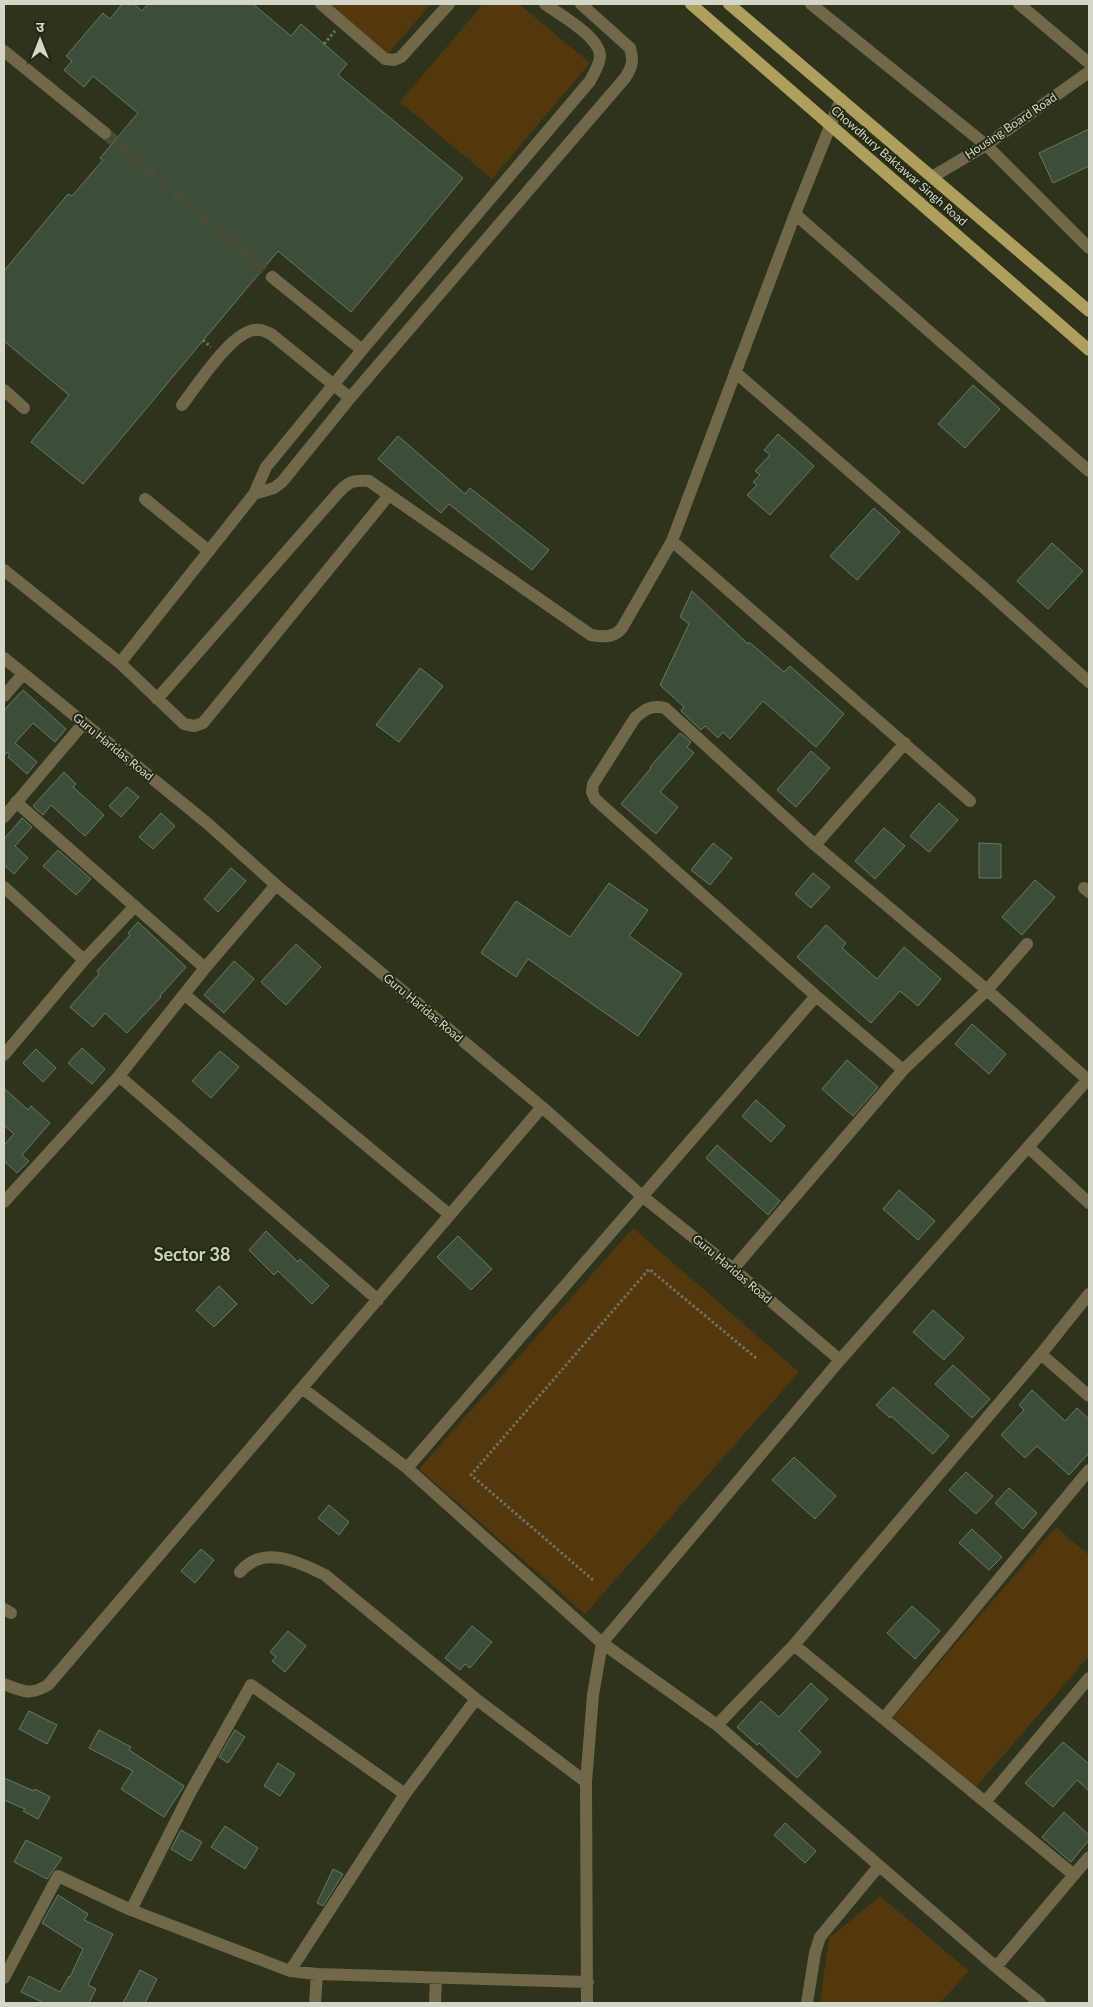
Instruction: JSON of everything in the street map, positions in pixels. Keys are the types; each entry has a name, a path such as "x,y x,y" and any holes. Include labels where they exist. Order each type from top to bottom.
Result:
{"main road":[{"name":"Chowdhury Baktawar Singh Road","path":"691,4 1089,350"},
{"name":"Chowdhury Baktawar Singh Road","path":"729,4 1089,311"}],"street":[{"path":"321,4 384,59 394,60 401,57 449,4"},
{"path":"120,663 254,494 266,467 362,350 590,81 600,55 597,45 588,35 545,4"},
{"path":"254,494 274,488 282,482 350,398 625,78 632,67 633,57 630,48 581,4"},
{"path":"811,4 986,145 1089,248"},
{"path":"1019,4 1089,63"},
{"path":"4,51 104,133"},
{"name":"Housing Board Road","path":"932,177 986,145 1089,72"},
{"path":"157,699 346,484 357,480 369,481 591,635 602,637 617,634 672,541 735,372 841,99"},
{"path":"796,214 1089,471"},
{"path":"272,277 362,350"},
{"path":"182,404 232,341 248,332 260,330 271,334 350,398"},
{"path":"735,372 983,587 1089,682"},
{"path":"4,390 24,408"},
{"path":"4,570 120,663 184,724 194,726 203,723 389,495"},
{"path":"145,499 208,551"},
{"path":"672,541 970,801"},
{"name":"Guru Haridas Road","path":"4,658 207,823 276,885 542,1107 642,1196 733,1268 840,1360"},
{"path":"4,696 23,674"},
{"path":"587,2003 586,1782 593,1695 602,1643 840,1360 1089,1079 815,845 664,708 653,706 644,710 635,718 592,784 595,800 816,996 903,1070"},
{"path":"4,816 83,724"},
{"path":"815,845 905,743"},
{"path":"16,802 205,968"},
{"path":"4,1202 119,1076 205,968 276,885"},
{"path":"4,887 84,960"},
{"path":"4,1055 8,1040 135,906"},
{"path":"733,1268 903,1070 986,990 1027,944"},
{"path":"185,994 450,1215"},
{"path":"407,1468 816,996"},
{"path":"119,1076 378,1300"},
{"path":"4,1684 31,1692 37,1692 48,1685 542,1107"},
{"path":"1028,1147 1089,1203"},
{"path":"717,1726 794,1645 1041,1354 1089,1294"},
{"path":"1041,1354 1089,1396"},
{"path":"302,1388 407,1468 602,1643 717,1726 1040,2003"},
{"path":"884,1718 1089,1470"},
{"path":"240,1572 253,1561 286,1557 325,1575 476,1699 586,1782"},
{"path":"794,1645 1074,1875"},
{"path":"985,1802 1089,1678"},
{"path":"131,1910 190,1793 251,1685 405,1794"},
{"path":"290,1971 405,1794 476,1699"},
{"path":"996,1967 1089,1857"},
{"path":"807,2003 815,1953 820,1937 879,1866"},
{"path":"4,1978 58,1876 131,1910 290,1971 317,1974 588,1982"},
{"path":"315,2003 317,1974"},
{"path":"435,2003 436,1978"}],"path":[{"path":"592,1580 471,1475 649,1268 756,1358"}],"shaded area":[{"path":"330,4 431,4 388,54"},
{"path":"483,4 519,4 590,63 492,179 400,102"},
{"path":"633,1228 799,1372 585,1614 419,1469"},
{"path":"1056,1527 1089,1555 1089,1656 976,1787 893,1717"},
{"path":"880,1896 969,1971 940,2003 820,2003 829,1938"}],"building":[{"path":"122,4 134,4 142,11 148,4 253,4 291,36 301,24 347,64 338,75 463,178 351,312 278,251 83,484 31,442 69,395 4,341 4,271 68,194 72,196 103,160 100,158 138,113 93,76 84,87 64,70 72,61 66,56 103,13 110,19"},
{"path":"1089,129 1089,166 1053,183 1039,153"},
{"path":"973,385 1000,409 965,448 938,424"},
{"path":"778,434 814,466 770,515 747,495 757,485 753,482 760,475 755,471 770,455 764,450"},
{"path":"398,436 465,494 470,488 549,550 532,570 449,504 441,513 378,459"},
{"path":"874,508 900,532 857,580 830,556"},
{"path":"1052,543 1083,571 1048,609 1017,581"},
{"path":"692,591 748,644 749,642 784,672 790,666 844,714 816,747 763,701 730,739 723,732 718,738 705,726 701,730 681,711 684,707 660,685 689,624 680,617"},
{"path":"420,668 443,686 399,742 376,725"},
{"path":"23,690 66,729 55,742 33,723 15,743 37,762 27,774 8,757 10,755 7,752 4,756 4,710"},
{"path":"680,733 691,742 687,747 694,753 660,792 678,807 656,834 621,804"},
{"path":"811,751 830,768 796,807 777,790"},
{"path":"64,772 76,784 73,787 104,815 85,836 51,805 43,815 33,806"},
{"path":"127,787 139,797 121,817 109,806"},
{"path":"939,803 958,820 929,852 910,836"},
{"path":"161,813 175,826 153,849 139,837"},
{"path":"22,818 32,827 15,846 28,858 14,874 4,865 4,836 5,838"},
{"path":"884,828 905,846 875,879 855,861"},
{"path":"713,843 732,858 710,885 691,870"},
{"path":"979,843 1001,844 1001,878 979,878"},
{"path":"58,850 91,879 76,895 43,866"},
{"path":"231,868 246,881 218,912 204,899"},
{"path":"813,873 830,887 811,908 795,894"},
{"path":"1035,880 1055,897 1022,935 1002,917"},
{"path":"609,883 648,910 629,936 682,974 638,1036 528,959 516,977 481,953 516,901 570,937"},
{"path":"138,922 186,967 127,1033 105,1013 93,1027 70,1007 99,974 97,971 130,935 128,933"},
{"path":"826,925 846,943 842,948 877,979 904,947 941,979 918,1006 900,991 871,1023 797,957"},
{"path":"296,944 321,967 286,1005 261,982"},
{"path":"234,961 254,979 224,1013 204,995"},
{"path":"972,1024 1006,1054 989,1074 955,1044"},
{"path":"82,1048 105,1069 92,1084 68,1063"},
{"path":"36,1049 56,1068 43,1082 23,1063"},
{"path":"220,1051 239,1067 211,1098 192,1081"},
{"path":"847,1060 878,1087 853,1116 822,1089"},
{"path":"4,1088 28,1110 31,1106 50,1123 22,1155 29,1161 17,1173 4,1161 4,1145 14,1134 4,1125"},
{"path":"756,1100 785,1126 771,1142 742,1116"},
{"path":"717,1145 780,1201 768,1215 706,1158"},
{"path":"899,1190 935,1221 918,1240 883,1209"},
{"path":"266,1231 298,1262 300,1259 329,1286 312,1304 278,1271 274,1275 249,1250"},
{"path":"458,1236 492,1269 471,1290 437,1257"},
{"path":"219,1286 237,1304 214,1327 196,1310"},
{"path":"933,1310 964,1338 944,1360 913,1332"},
{"path":"953,1365 990,1399 972,1418 935,1384"},
{"path":"893,1387 949,1436 933,1454 876,1405"},
{"path":"1032,1390 1065,1421 1077,1408 1089,1419 1089,1453 1069,1475 1037,1446 1025,1458 1001,1435 1024,1410 1019,1405"},
{"path":"794,1457 836,1496 815,1519 772,1480"},
{"path":"966,1472 993,1496 976,1514 949,1490"},
{"path":"1009,1488 1037,1513 1023,1529 995,1503"},
{"path":"329,1505 349,1522 339,1535 318,1518"},
{"path":"972,1529 1002,1557 989,1570 959,1543"},
{"path":"201,1549 214,1560 195,1583 181,1571"},
{"path":"912,1606 940,1631 915,1659 887,1633"},
{"path":"472,1626 492,1642 470,1668 465,1664 460,1670 445,1658"},
{"path":"288,1631 306,1646 285,1672 272,1661 276,1657 270,1652"},
{"path":"811,1683 828,1699 799,1731 821,1752 797,1778 759,1743 757,1745 737,1727 761,1701 779,1717"},
{"path":"29,1711 57,1725 47,1744 19,1729"},
{"path":"99,1730 131,1747 129,1750 184,1786 164,1817 121,1789 133,1771 89,1748"},
{"path":"235,1730 245,1737 228,1763 219,1757"},
{"path":"1063,1742 1089,1764 1089,1791 1077,1780 1053,1807 1025,1783"},
{"path":"278,1763 295,1774 280,1796 264,1786"},
{"path":"4,1778 34,1791 35,1789 50,1797 38,1819 23,1811 25,1809 4,1800"},
{"path":"1064,1812 1089,1835 1089,1840 1071,1862 1042,1837"},
{"path":"785,1823 816,1851 805,1863 774,1835"},
{"path":"225,1826 258,1848 245,1869 211,1847"},
{"path":"181,1830 202,1842 191,1861 171,1849"},
{"path":"26,1840 62,1858 47,1879 14,1862"},
{"path":"333,1869 343,1874 323,1906 317,1903"},
{"path":"58,1895 88,1914 84,1920 113,1934 88,1985 96,1989 89,2003 44,2003 21,1992 29,1976 60,1992 70,1977 83,1949 42,1923"},
{"path":"140,1970 157,1979 145,2003 123,2003"}],"tunnel":[{"path":"105,133 272,277"}],"district":[{"name":"Sector 38","path":"192,1255"}]}
